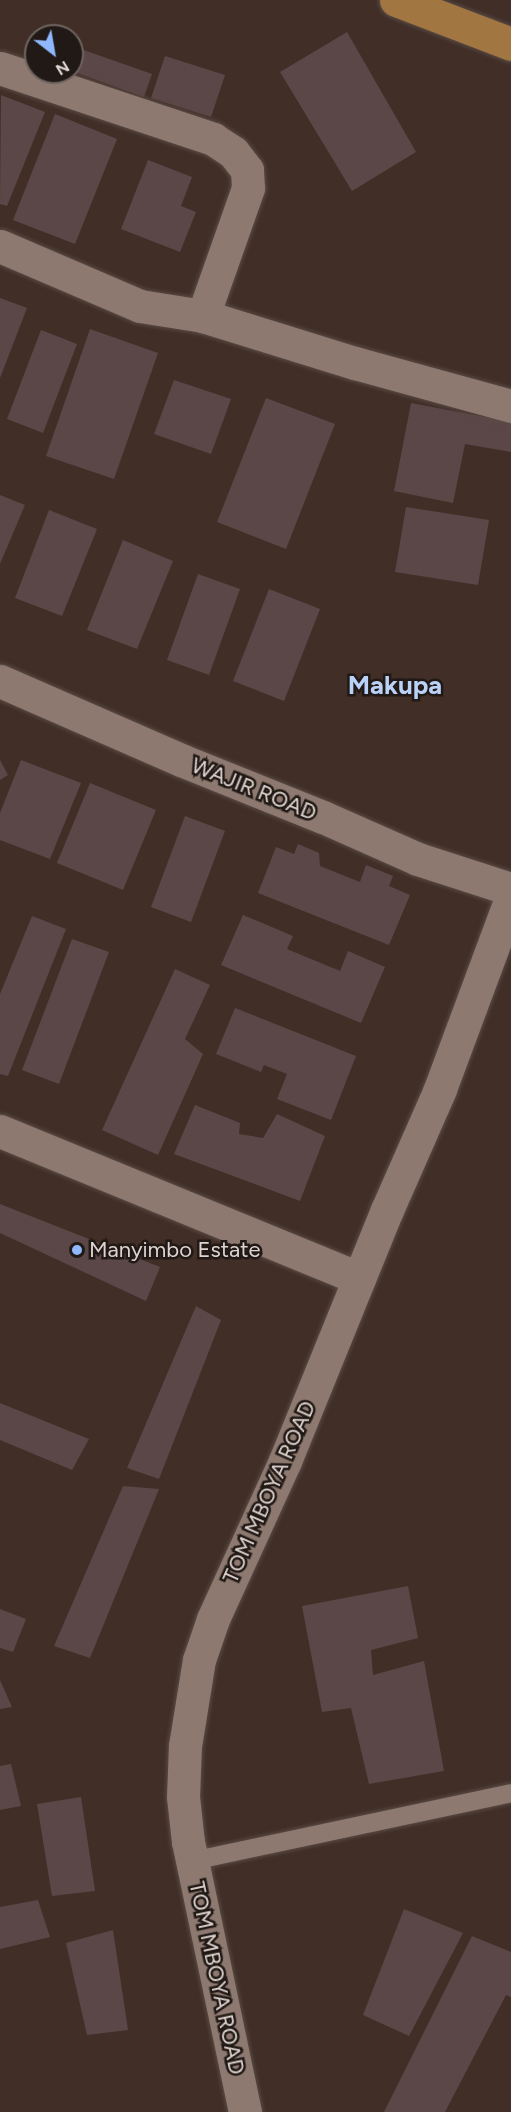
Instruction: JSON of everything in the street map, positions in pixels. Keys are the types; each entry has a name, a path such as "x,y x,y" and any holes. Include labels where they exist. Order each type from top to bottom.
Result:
{"highway":[{"path":"396,0 511,44"}],"street":[{"path":"0,68 213,139 233,152 248,170 248,188 203,316"},
{"path":"0,246 140,306 203,316 355,363 511,406"},
{"name":"WAJIR ROAD","path":"0,681 418,859 511,889"},
{"name":"TOM MBOYA ROAD","path":"245,2112 192,1861 183,1797 185,1746 200,1660 213,1619 285,1461 359,1278 440,1089 511,898"},
{"path":"1,1134 359,1278"}],"lane":[{"path":"192,1861 511,1793"}],"building":[{"path":"347,32 416,152 352,191 280,72"},
{"path":"84,50 152,74 144,97 84,75"},
{"path":"165,56 225,75 211,117 151,98"},
{"path":"1,95 45,112 7,206 0,204"},
{"path":"55,114 117,139 75,244 13,220"},
{"path":"148,160 192,177 181,206 196,212 180,252 121,229"},
{"path":"0,298 27,308 0,378"},
{"path":"90,329 158,353 114,479 46,456"},
{"path":"41,330 77,344 43,433 7,419"},
{"path":"174,380 231,399 211,454 154,434"},
{"path":"266,398 335,424 286,549 217,522"},
{"path":"411,403 511,422 511,452 465,444 453,503 394,491"},
{"path":"0,495 25,505 0,564"},
{"path":"406,507 489,520 478,585 395,572"},
{"path":"49,510 97,529 62,616 15,598"},
{"path":"123,540 173,561 137,649 87,630"},
{"path":"198,574 240,589 209,675 167,660"},
{"path":"269,589 320,609 284,701 233,681"},
{"path":"0,760 8,775 0,780"},
{"path":"21,760 81,783 50,859 0,840 0,813"},
{"path":"90,783 156,810 123,890 57,863"},
{"path":"185,816 225,831 191,922 151,907"},
{"path":"298,844 319,853 320,866 360,882 366,865 393,876 389,886 410,895 389,945 258,893 276,847 294,854"},
{"path":"243,915 293,936 287,949 340,971 348,951 385,967 361,1023 221,965"},
{"path":"32,916 66,929 8,1076 0,1074 0,994"},
{"path":"72,939 109,952 59,1084 22,1070"},
{"path":"175,969 210,985 185,1039 203,1054 158,1155 102,1130"},
{"path":"235,1008 356,1056 331,1120 277,1099 287,1074 264,1065 261,1072 216,1054"},
{"path":"195,1105 240,1123 239,1134 263,1138 277,1114 325,1136 300,1201 174,1154"},
{"name":"Manyimbo Estate","path":"0,1204 160,1267 146,1301 0,1233"},
{"path":"196,1306 221,1320 159,1479 127,1468"},
{"path":"0,1403 89,1439 72,1470 0,1440"},
{"path":"123,1486 159,1489 90,1658 54,1646"},
{"path":"408,1586 418,1638 371,1650 373,1675 424,1661 444,1771 369,1784 351,1708 322,1712 302,1606"},
{"path":"0,1609 26,1619 13,1652 0,1648"},
{"path":"0,1680 12,1707 0,1709"},
{"path":"11,1764 21,1806 0,1810 0,1766"},
{"path":"81,1797 95,1891 52,1896 37,1804"},
{"path":"38,1900 50,1937 0,1949 0,1907"},
{"path":"404,1909 463,1933 409,2036 363,2015"},
{"path":"113,1930 128,2030 87,2035 66,1943"},
{"path":"472,1936 511,1952 511,1997 506,1995 445,2112 384,2112"}],"place":[{"name":"Manyimbo Estate","path":"77,1250"}],"district":[{"name":"Makupa","path":"395,686"}]}
